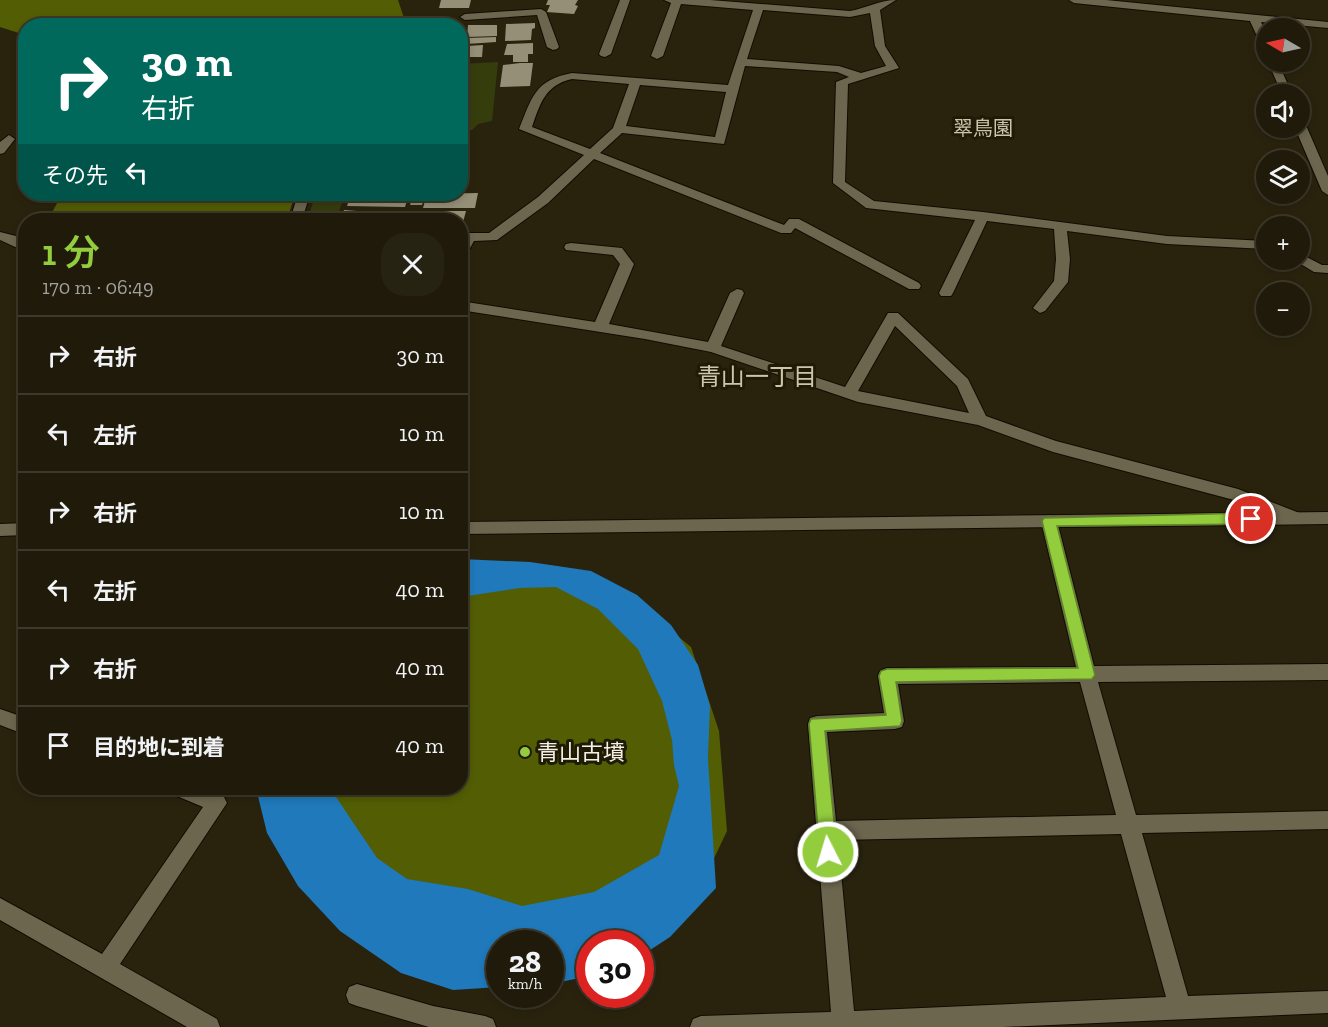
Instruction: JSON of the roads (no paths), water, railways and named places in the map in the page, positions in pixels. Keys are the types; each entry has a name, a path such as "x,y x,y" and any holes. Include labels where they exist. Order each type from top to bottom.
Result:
{"street":[{"path":"606,54 625,0"},
{"path":"669,0 850,14 875,9 891,0"},
{"path":"1074,0 1328,25"},
{"path":"1232,0 1235,17"},
{"path":"657,56 677,1"},
{"path":"465,17 535,6 542,12 554,47"},
{"path":"619,129 720,141 732,89 759,7"},
{"path":"875,9 880,46 893,68 842,82 839,183 871,205 983,216 1167,240 1256,244"},
{"path":"741,62 839,69 860,77"},
{"path":"732,89 572,76 559,78 543,86 525,129 593,153 738,214 786,230 794,222 914,286"},
{"path":"468,237 492,237 543,200 619,129 634,82"},
{"path":"1305,138 1328,192"},
{"path":"0,150 9,139"},
{"path":"946,293 983,216"},
{"path":"1040,308 1061,282 1063,259 1060,226"},
{"path":"0,236 18,243"},
{"path":"571,247 617,251 627,264 600,327"},
{"path":"1310,264 1319,269 1328,269"},
{"path":"713,348 737,293"},
{"path":"468,306 713,348 849,393 980,420 1053,446 1238,495 1296,518"},
{"path":"849,393 893,316 963,383 980,420"},
{"path":"468,528 1328,518"},
{"path":"1049,521 1087,675 1180,1006"},
{"path":"0,530 18,529"},
{"path":"844,1026 817,724 895,721 887,676 1328,672"},
{"path":"0,717 18,725"},
{"path":"105,968 218,803 197,795"},
{"path":"827,831 1328,820"},
{"path":"0,908 209,1027"},
{"path":"357,995 433,1017 484,1027"},
{"path":"701,1027 844,1026 1180,1006 1328,1002"}],"water":[{"path":"468,559 530,562 591,571 637,595 671,625 698,665 710,706 708,758 716,888 670,937 654,947 654,930 576,930 576,979 564,981 564,930 486,930 486,988 453,990 401,973 340,931 298,886 267,833 258,795 335,795 377,858 407,879 468,889 522,906 594,892 659,855 679,786 672,740 662,701 638,649 598,609 556,587 520,588 468,596"}],"place":[{"name":"青山古墳","path":"525,752"}],"district":[{"name":"翠鳥園","path":"983,128"},
{"name":"青山一丁目","path":"757,377"}]}
